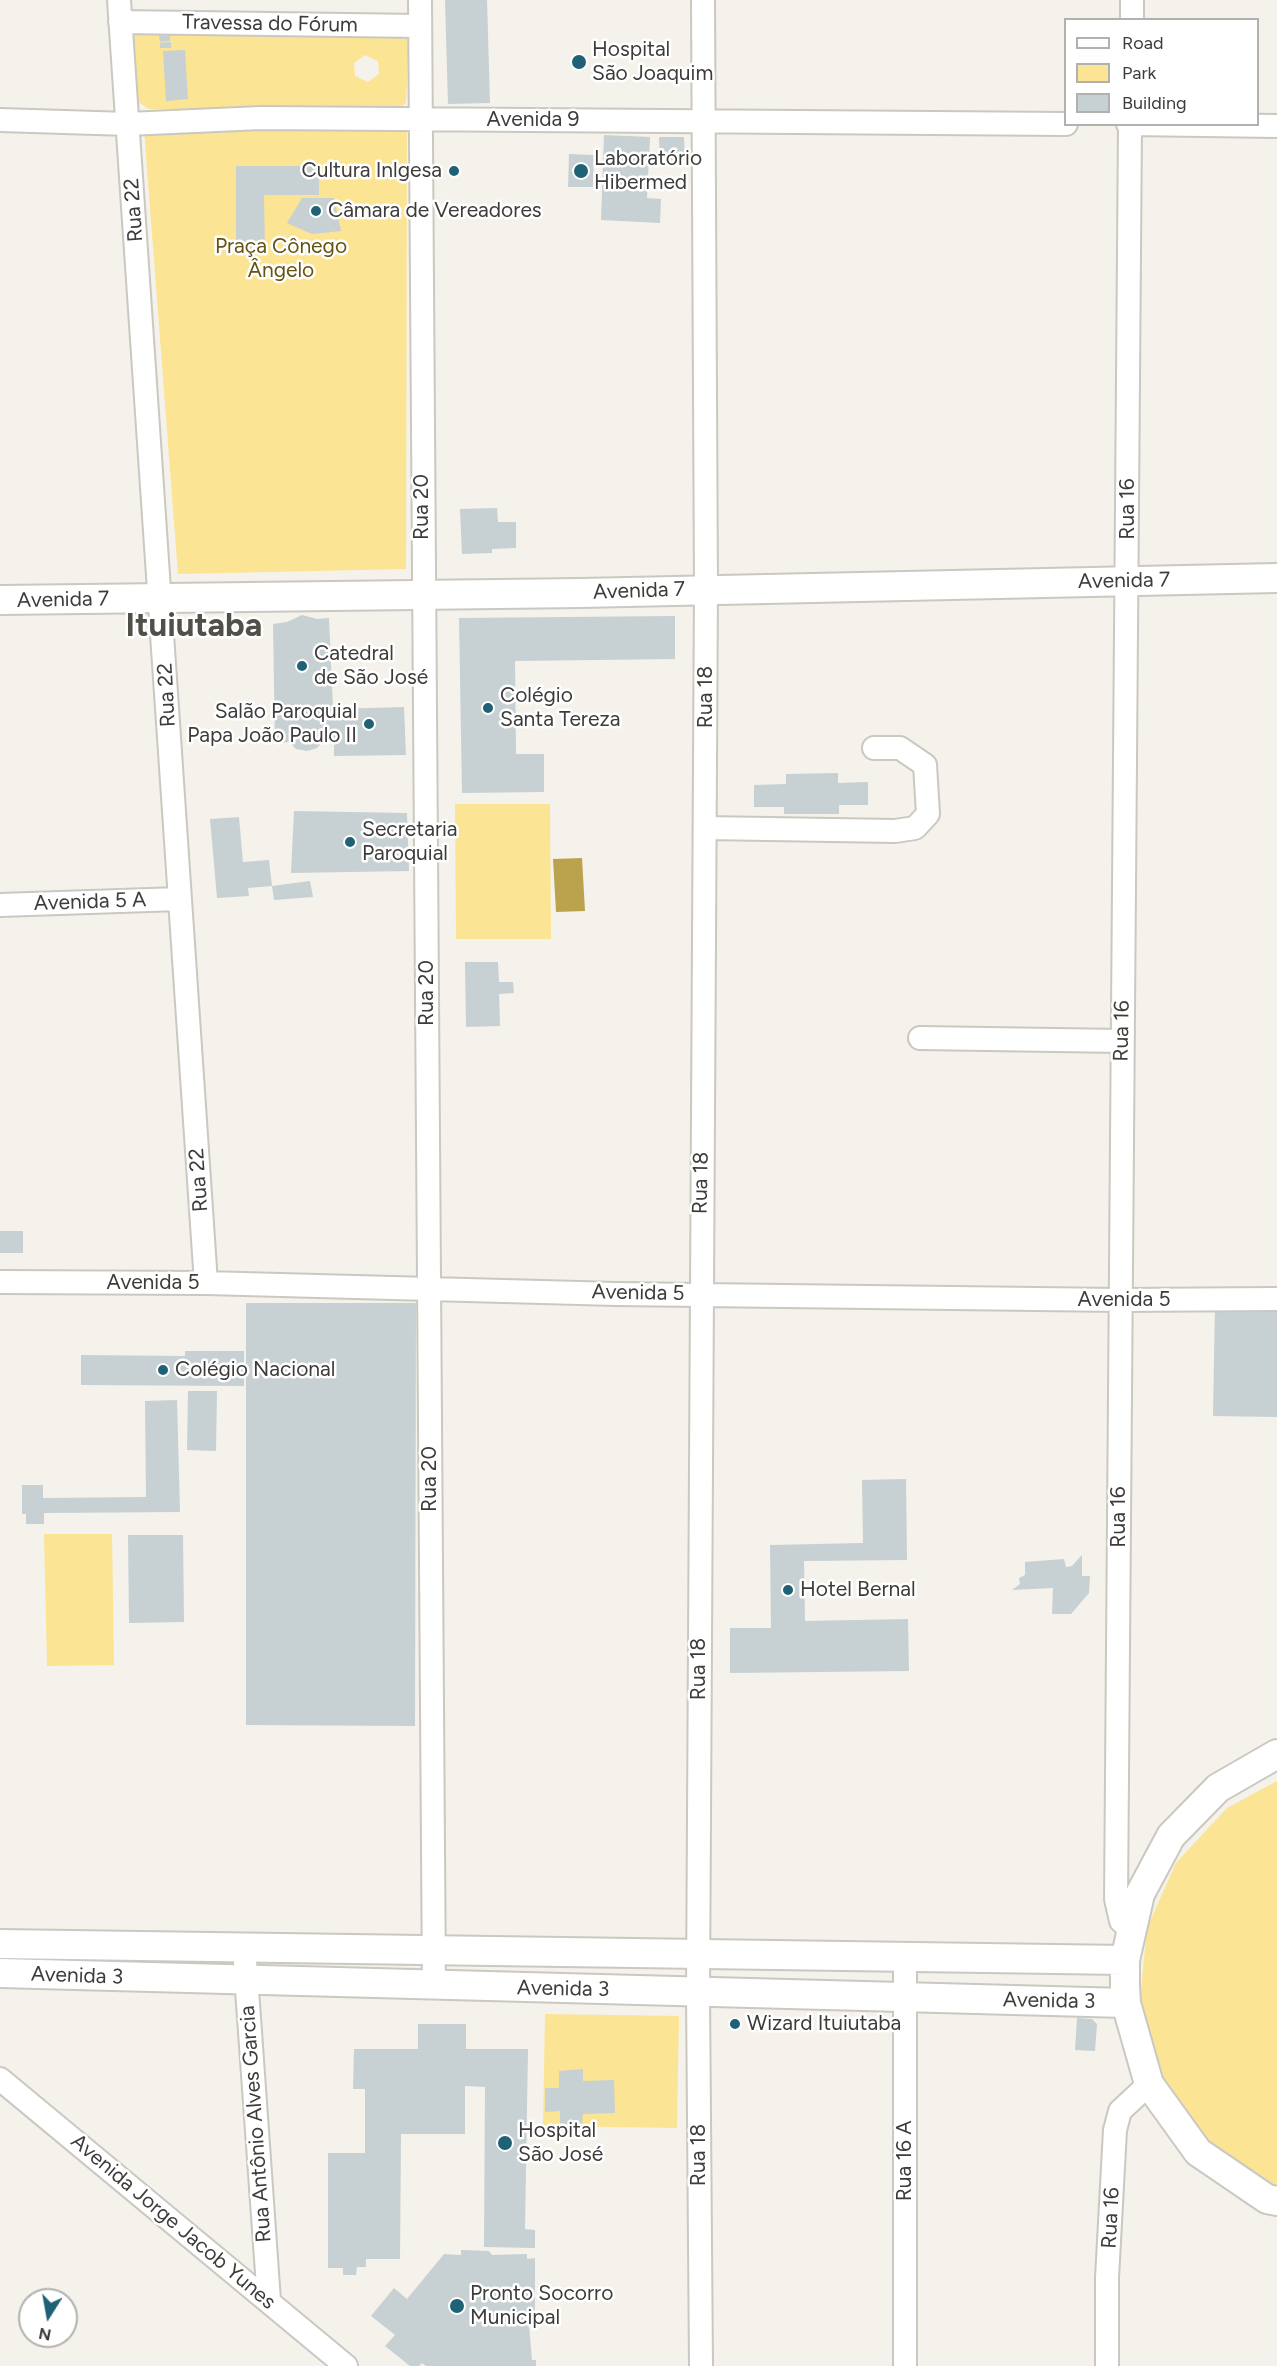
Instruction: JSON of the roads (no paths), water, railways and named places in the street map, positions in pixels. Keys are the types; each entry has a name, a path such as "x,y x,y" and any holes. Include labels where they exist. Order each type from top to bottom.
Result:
{"main road":[{"name":"Avenida 7","path":"0,600 423,595 1277,578"},
{"path":"1277,1754 1218,1788 1171,1836 1140,1894 1125,1960 1126,2003 1149,2084 1198,2151 1267,2199 1277,2201"},
{"name":"Avenida 3","path":"0,1944 1125,1960"},
{"name":"Avenida 3","path":"0,1973 1126,2003"}],"street":[{"name":"Rua 20","path":"420,0 434,1986"},
{"name":"Rua 18","path":"701,2366 698,1954 700,1294 706,588 703,0"},
{"path":"1132,0 1132,18"},
{"name":"Travessa do Fórum","path":"120,11 420,26"},
{"name":"Rua 22","path":"120,11 162,599 206,1283"},
{"name":"Avenida 9","path":"0,120 128,124 261,118 1064,124"},
{"name":"Rua 16","path":"1129,126 1128,581 1122,1041 1116,1899 1121,1921 1132,1931"},
{"path":"1259,126 1277,126"},
{"path":"705,828 895,831 915,828 928,814 925,765 900,748 874,748"},
{"name":"Avenida 5 A","path":"0,905 180,899"},
{"path":"920,1038 1122,1041"},
{"name":"Avenida 5","path":"0,1282 206,1283 700,1294 1120,1300 1277,1299"},
{"name":"Rua Antônio Alves Garcia","path":"244,1947 269,2301"},
{"name":"Rua 16 A","path":"904,2366 905,1956"},
{"name":"Avenida Jorge Jacob Yunes","path":"0,2079 346,2366"},
{"name":"Rua 16","path":"1107,2366 1107,2278 1115,2130 1120,2111 1149,2084"}],"place":[{"name":"Hospital São Joaquim","path":"579,62"},
{"name":"Cultura Inlgesa","path":"454,171"},
{"name":"Laboratório Hibermed","path":"581,171"},
{"name":"Câmara de Vereadores","path":"316,211"},
{"name":"Catedral de São José","path":"302,666"},
{"name":"Colégio Santa Tereza","path":"488,708"},
{"name":"Salão Paroquial Papa João Paulo II","path":"369,724"},
{"name":"Secretaria Paroquial","path":"350,842"},
{"name":"Colégio Nacional","path":"163,1370"},
{"name":"Hotel Bernal","path":"788,1590"},
{"name":"Wizard Ituiutaba","path":"735,2024"},
{"name":"Hospital São José","path":"505,2143"},
{"name":"Pronto Socorro Municipal","path":"457,2306"}],"district":[{"name":"Ituiutaba","path":"194,626"}],"park label":[{"name":"Praça Cônego Ângelo","path":"281,259"}]}
